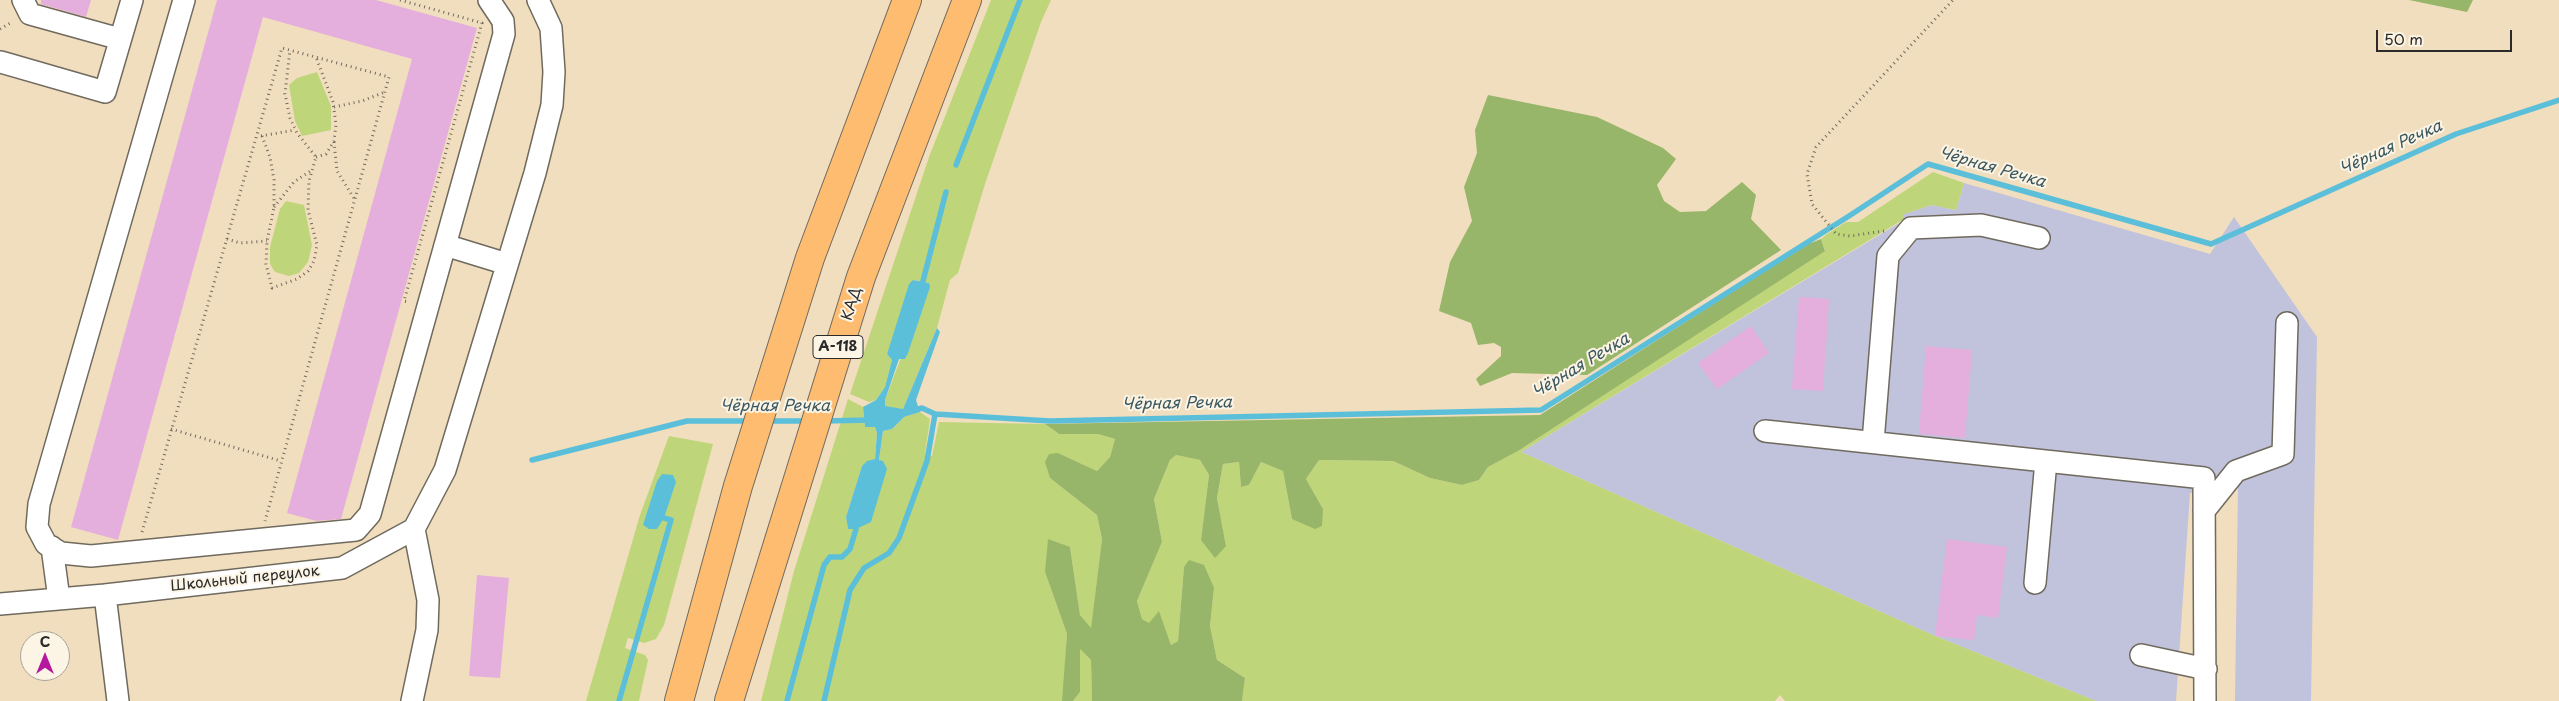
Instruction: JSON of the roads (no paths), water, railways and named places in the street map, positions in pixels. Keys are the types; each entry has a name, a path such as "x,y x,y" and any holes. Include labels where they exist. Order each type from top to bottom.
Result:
{"highway":[{"path":"679,701 738,486 810,258 908,0"},
{"name":"КАД","path":"730,701 861,277 967,0"}],"street":[{"path":"23,0 30,14 120,39"},
{"path":"1,62 105,92 132,0"},
{"path":"184,0 39,504 37,527 46,544 61,553 92,556 356,530 370,514 504,34 503,21 489,0"},
{"path":"412,701 428,630 428,600 414,529 445,470 535,173 552,104 554,72 551,28 538,0"},
{"path":"1873,442 1888,256 1911,228 1981,225 2039,238"},
{"path":"445,245 507,264"},
{"path":"2204,511 2236,471 2283,454 2287,323"},
{"path":"1765,431 2204,478 2205,701"},
{"path":"2035,583 2046,461"},
{"name":"Школьный переулок","path":"0,604 105,595 342,568 414,529"},
{"path":"52,547 58,599"},
{"path":"105,595 118,701"},
{"path":"2141,655 2206,669"}],"water":[{"path":"913,280 929,283 930,287 908,353 905,359 899,359 885,400 885,406 903,409 937,328 940,332 916,400 920,412 904,417 892,429 883,431 879,460 883,461 887,469 871,522 856,529 848,529 846,517 862,466 867,461 875,459 877,433 875,427 865,427 863,407 876,400 885,387 892,360 887,354 909,284"},
{"path":"662,474 673,475 676,482 664,518 657,529 649,529 643,525 657,481"}],"waterway":[{"path":"956,165 1020,0"},
{"name":"Чёрная Речка","path":"912,411 922,408 935,414 1050,421 1541,410 1849,216 1928,164 2211,244 2456,134 2559,100"},
{"path":"923,281 946,192"},
{"path":"824,701 850,590 864,568 889,553 899,538 927,461 935,414"},
{"name":"Чёрная Речка","path":"823,421 871,420"},
{"name":"Чёрная Речка","path":"532,460 687,421 752,421"},
{"name":"Чёрная Речка","path":"766,421 809,421"},
{"path":"619,701 671,520 664,518"},
{"path":"787,701 824,565 830,557 842,557 850,549 856,529"}]}
